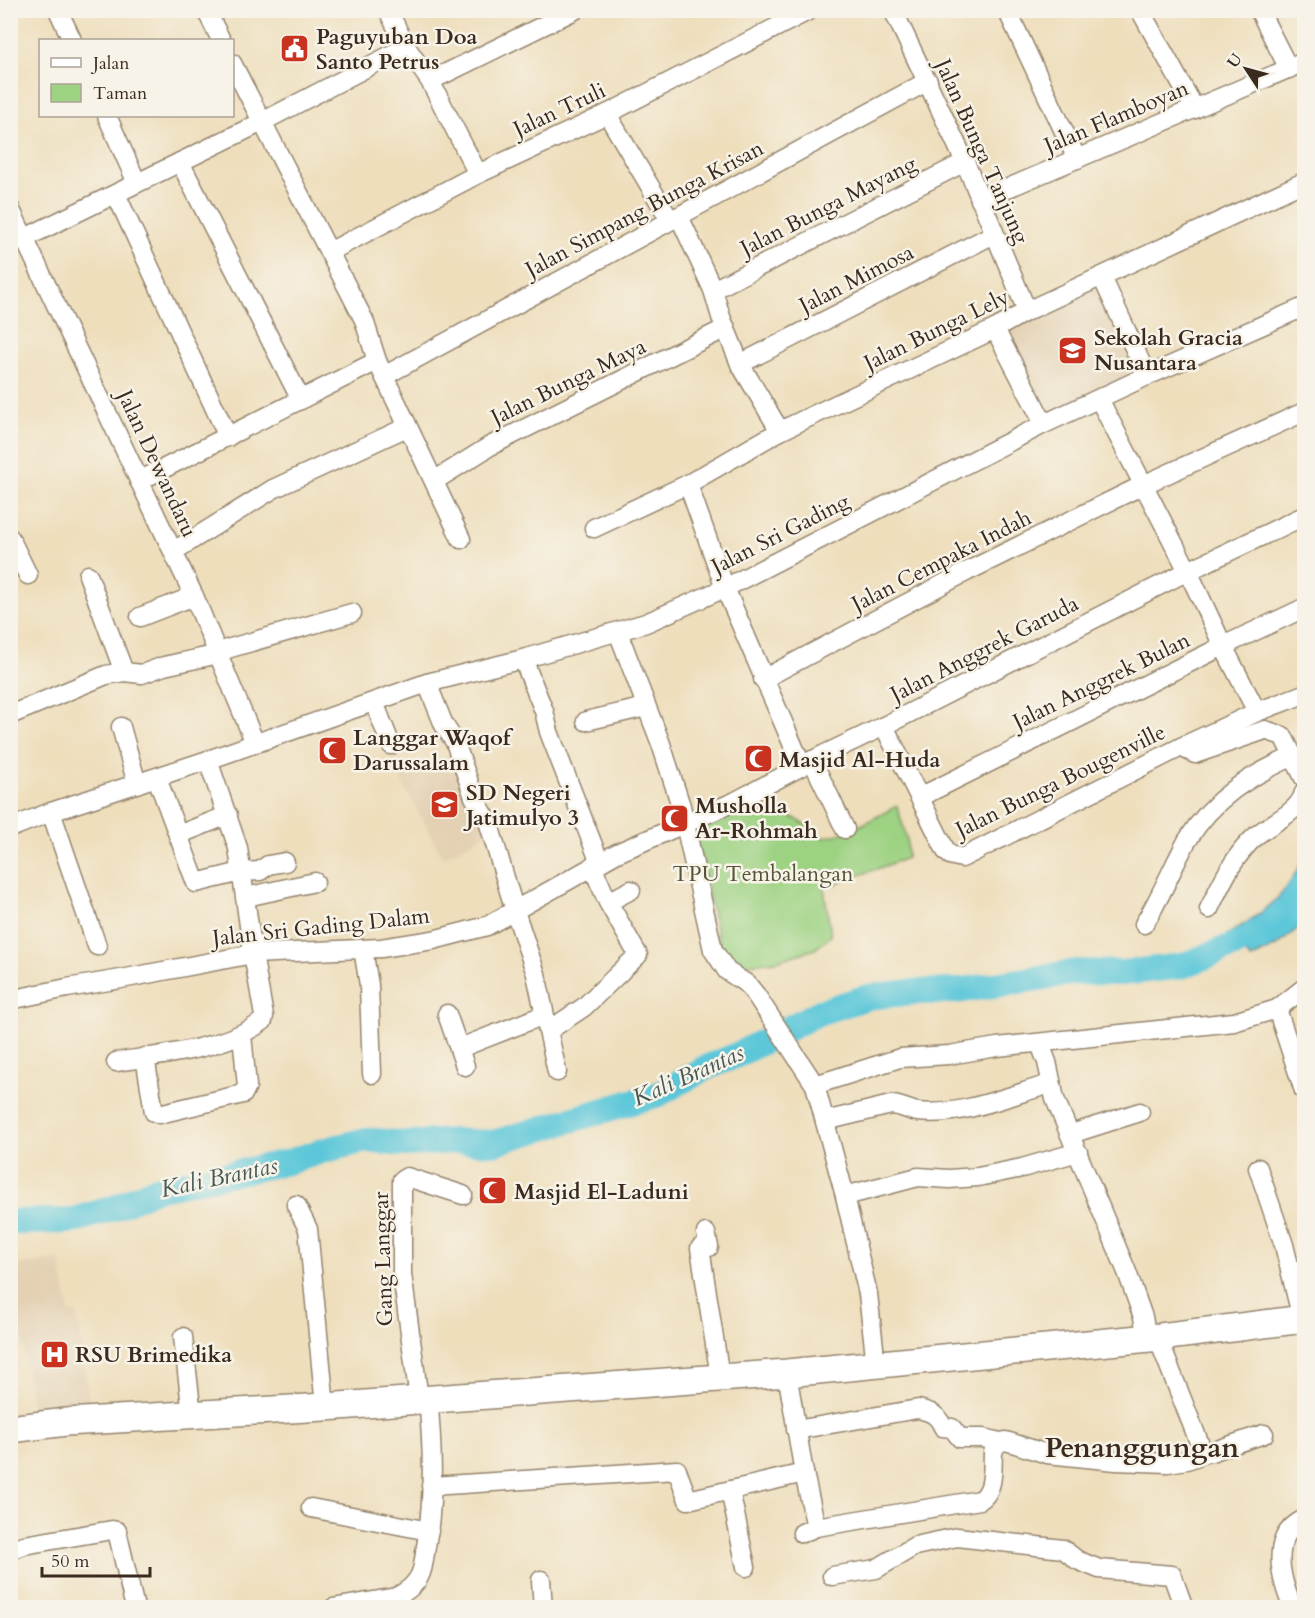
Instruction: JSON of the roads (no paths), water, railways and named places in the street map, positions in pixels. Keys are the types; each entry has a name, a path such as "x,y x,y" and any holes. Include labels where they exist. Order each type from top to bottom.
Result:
{"main road":[{"path":"10,1429 66,1422 325,1407 787,1373 1154,1337 1303,1319"}],"street":[{"path":"57,10 72,39"},
{"path":"206,10 220,39"},
{"path":"388,10 406,47 430,81 478,174"},
{"path":"430,81 575,10"},
{"name":"Jalan Truli","path":"329,252 478,174 607,114 810,10"},
{"name":"Jalan Bunga Tanjung","path":"893,10 965,162 1027,311"},
{"path":"1007,10 1077,159"},
{"path":"1140,10 1195,109"},
{"path":"1259,10 1297,65"},
{"path":"25,238 262,122 406,47"},
{"name":"Jalan Flamboyan","path":"980,200 1297,65"},
{"path":"234,67 364,320 380,368 461,539"},
{"name":"Jalan Simpang Bunga Krisan","path":"139,481 301,400 380,368 675,218 928,81"},
{"path":"607,114 675,218 713,290 740,364 780,430"},
{"path":"107,117 137,183"},
{"path":"180,162 301,400"},
{"name":"Jalan Bunga Mayang","path":"713,290 965,162"},
{"name":"Jalan Bunga Lely","path":"594,528 688,484 780,430 995,329 1027,311 1305,182"},
{"path":"116,194 228,436"},
{"name":"Jalan Dewandaru","path":"10,208 174,550 255,743"},
{"name":"Jalan Mimosa","path":"740,364 994,234"},
{"path":"1102,278 1147,376"},
{"name":"Jalan Sri Gading","path":"10,828 427,683 523,659 645,623 725,588 1044,424 1305,307"},
{"name":"Jalan Bunga Maya","path":"434,481 490,446 726,328"},
{"path":"995,329 1044,424"},
{"path":"1099,399 1188,571 1257,712"},
{"name":"Jalan Cempaka Indah","path":"763,679 1143,485 1305,412"},
{"path":"174,550 273,489 407,427"},
{"path":"688,484 725,588 763,679 845,829"},
{"name":"Jalan Anggrek Garuda","path":"686,822 734,802 1188,571 1305,516"},
{"path":"10,538 28,575"},
{"path":"88,575 124,672"},
{"path":"140,617 194,596"},
{"name":"Jalan Anggrek Bulan","path":"920,797 1223,646 1305,608"},
{"path":"10,715 106,675 124,672 142,674 164,666 219,654 227,649 352,613"},
{"path":"618,632 661,744 686,822 713,950 726,971 747,984 815,1085 868,1294 876,1365"},
{"path":"447,1014 462,1057 584,1007 638,955 608,902 523,659"},
{"path":"427,683 444,725 455,742 474,797 488,821 536,974 558,1072"},
{"name":"Jalan Bunga Bougenville","path":"884,726 946,851 950,855 962,858 1181,747 1257,712 1305,694"},
{"path":"374,702 391,745"},
{"path":"586,721 646,707"},
{"path":"121,728 137,784"},
{"path":"1181,747 1195,754 1265,730 1283,736 1305,777"},
{"path":"1144,924 1187,842 1203,818 1228,794 1260,771 1294,756"},
{"path":"116,1062 217,1043 242,1035 263,1021 238,848 208,760"},
{"path":"158,778 196,883 241,872 260,871 268,865 285,862"},
{"path":"1209,909 1224,876 1240,852 1256,836 1296,807 1305,792"},
{"path":"51,812 97,946"},
{"path":"178,835 228,815"},
{"name":"Jalan Sri Gading Dalam","path":"10,1000 253,954 363,949 406,944 468,932 487,926 596,864 686,822"},
{"path":"246,897 315,882"},
{"path":"608,902 631,890"},
{"path":"363,949 369,985 372,1074"},
{"path":"815,1085 900,1058 949,1055 997,1047 1234,1022 1277,1009 1305,988"},
{"path":"1277,1009 1305,1091"},
{"path":"145,1057 156,1114 243,1094 246,1090 242,1035"},
{"path":"1040,1044 1047,1062 1055,1099 1127,1272 1143,1317 1163,1351 1199,1442 1206,1453"},
{"path":"825,1121 891,1105 903,1106 917,1112 966,1107 1050,1084"},
{"path":"1071,1134 1140,1112"},
{"path":"845,1196 918,1177 949,1179 978,1177 1078,1152"},
{"path":"1258,1168 1284,1245 1303,1319"},
{"name":"Gang Langgar","path":"424,1399 402,1274 402,1180 407,1177 419,1179 463,1195"},
{"path":"296,1205 308,1229 325,1407"},
{"path":"706,1233 709,1247 700,1248 720,1377"},
{"path":"183,1336 192,1415"},
{"path":"787,1373 804,1473 809,1530 980,1500 988,1494 993,1453 1000,1442"},
{"path":"333,1608 396,1596 406,1592 421,1574 429,1531 431,1486 424,1399"},
{"path":"796,1430 918,1409 938,1417 943,1427 952,1428 960,1438 1006,1441 1047,1454 1116,1461 1168,1463 1187,1460 1264,1434"},
{"path":"431,1486 678,1470 688,1500 804,1473"},
{"path":"730,1490 746,1567"},
{"path":"311,1508 429,1531"},
{"path":"1293,1608 1282,1576 1282,1549 1286,1532 1297,1522 1305,1519"},
{"path":"10,1550 24,1545 112,1530 117,1532 135,1608"},
{"path":"832,1576 876,1569 915,1546 957,1537 1063,1549 1077,1560 1099,1569 1172,1575 1184,1608"},
{"path":"541,1580 543,1608"}],"water":[{"path":"1304,856 1304,923 1278,945 1251,959 1227,935 1273,903 1290,883"}],"waterway":[{"name":"Kali Brantas","path":"10,1222 71,1221 114,1208 155,1189 288,1162 366,1140 405,1144 456,1141 493,1143 659,1094 705,1068 735,1056 820,1012 868,997 912,992 957,991 1076,972 1122,973 1182,966 1277,925 1304,885"}],"place":[{"name":"Paguyuban Doa Santo Petrus","path":"295,49"},
{"name":"Sekolah Gracia Nusantara","path":"1073,350"},
{"name":"Langgar Waqof Darussalam","path":"332,750"},
{"name":"Masjid Al-Huda","path":"758,759"},
{"name":"SD Negeri Jatimulyo 3","path":"445,805"},
{"name":"Musholla Ar-Rohmah","path":"674,818"},
{"name":"Masjid El-Laduni","path":"493,1191"},
{"name":"RSU Brimedika","path":"54,1354"}],"district":[{"name":"Penanggungan","path":"1142,1447"}],"park label":[{"name":"TPU Tembalangan","path":"763,873"}]}
